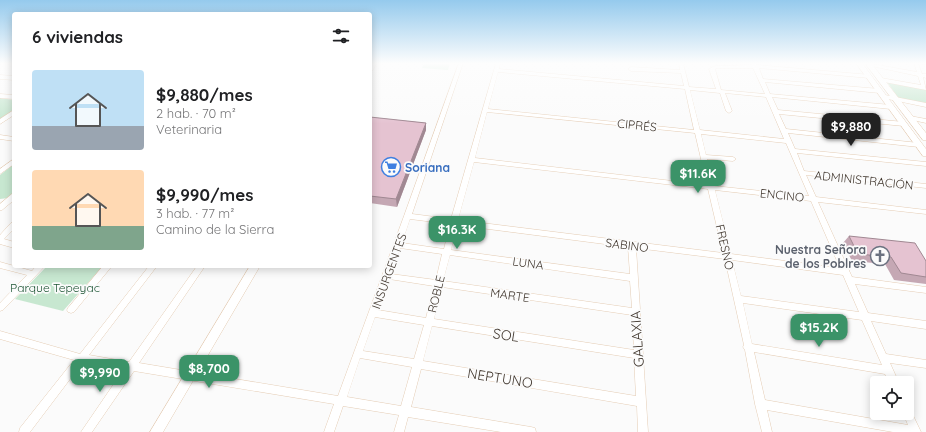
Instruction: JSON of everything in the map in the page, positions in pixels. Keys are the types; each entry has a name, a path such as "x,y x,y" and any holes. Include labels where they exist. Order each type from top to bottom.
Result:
{"main road":[{"path":"874,83 926,154"},
{"path":"884,83 926,138"},
{"path":"156,432 254,268"}],"street":[{"name":"INSURGENTES","path":"329,432 398,245 454,83"},
{"name":"ROBLE","path":"399,432 439,285 446,251 493,83"},
{"path":"644,83 891,107"},
{"name":"FRESNO","path":"685,83 738,299 747,347 767,432"},
{"path":"717,83 729,111"},
{"path":"763,83 866,316 891,376"},
{"path":"789,83 882,94 897,100 926,105"},
{"path":"898,83 925,88"},
{"path":"0,96 12,97"},
{"name":"CIPRÉS","path":"486,110 788,141"},
{"path":"776,112 904,124"},
{"path":"0,122 12,114"},
{"path":"910,118 926,121"},
{"path":"784,131 920,145"},
{"path":"0,137 12,138"},
{"path":"792,151 926,164"},
{"path":"704,157 732,159"},
{"name":"ENCINO","path":"471,160 926,212"},
{"path":"0,172 3,167 12,162"},
{"name":"ADMINISTRACIÓN","path":"803,173 926,186"},
{"path":"0,208 3,202 12,197"},
{"name":"SABINO","path":"408,216 727,257 926,290"},
{"path":"12,227 3,235 1,241 12,244"},
{"name":"LUNA","path":"398,245 634,278"},
{"name":"GALAXIA","path":"632,245 635,312 644,432"},
{"path":"0,265 33,274"},
{"path":"0,308 39,268"},
{"path":"71,310 106,268"},
{"path":"24,432 150,268"},
{"path":"86,432 200,268"},
{"name":"MARTE","path":"386,276 439,285 635,312"},
{"path":"738,299 926,325"},
{"name":"SOL","path":"373,313 638,355"},
{"path":"0,335 81,358 341,399 531,432"},
{"path":"747,347 888,370"},
{"name":"NEPTUNO","path":"358,354 642,402"},
{"path":"884,358 926,364"},
{"path":"760,404 916,432"},
{"path":"911,420 916,432"}],"green space":[{"path":"888,83 926,90 926,104 899,99"},
{"path":"0,98 12,100 12,111 0,120"},
{"path":"12,166 12,194 8,198 0,199 0,175"},
{"name":"Parque Tepeyac","path":"45,268 101,268 63,311 15,299"}],"building":[{"name":"Soriana","path":"372,117 426,123 396,199 372,196"},
{"path":"849,236 915,243 926,261 926,277 901,273 891,257 858,254"}],"place":[{"name":"Soriana","path":"391,167"},
{"name":"Nuestra Señora de los Poblres","path":"880,256"}]}
